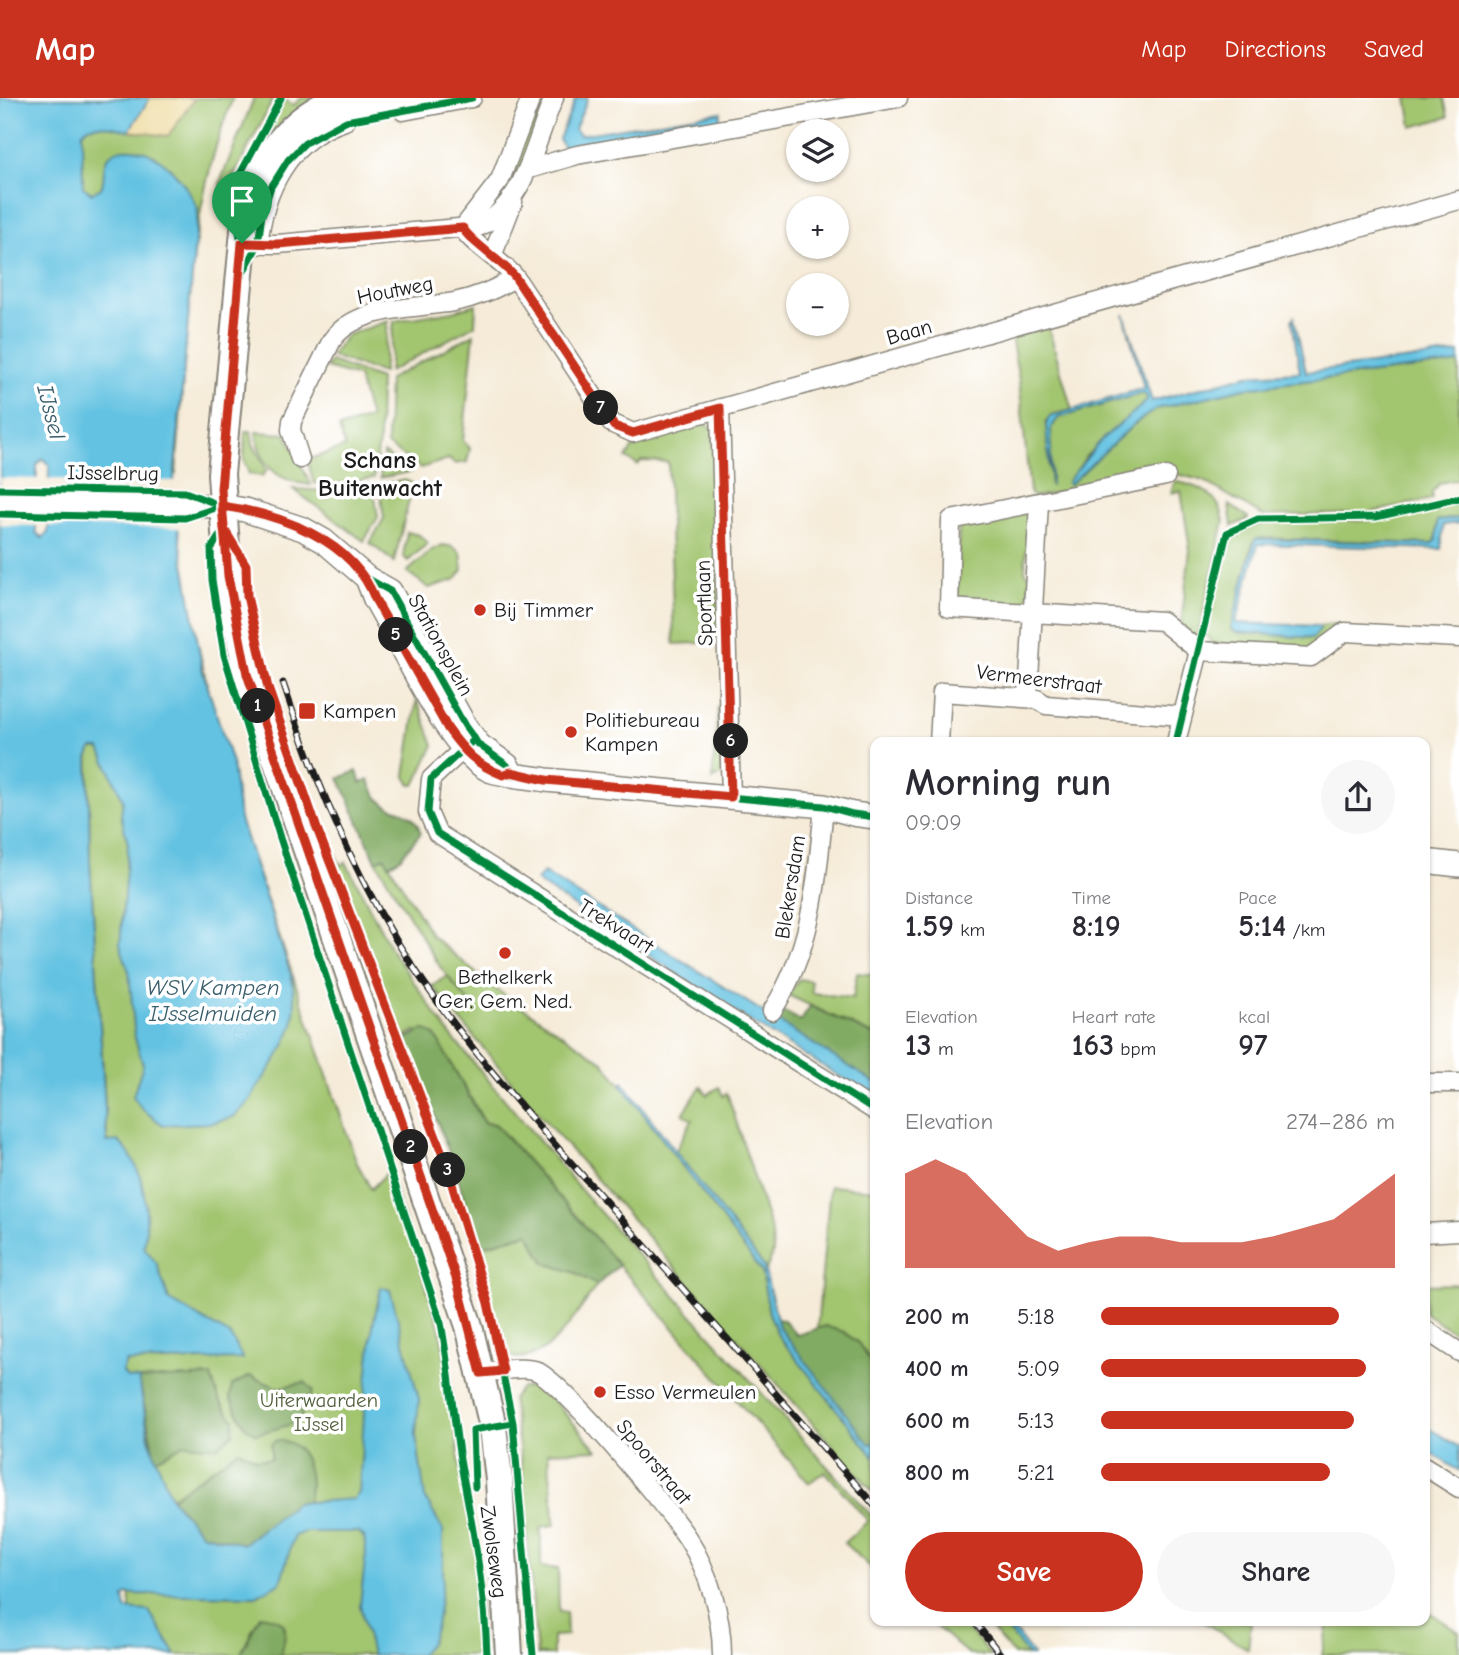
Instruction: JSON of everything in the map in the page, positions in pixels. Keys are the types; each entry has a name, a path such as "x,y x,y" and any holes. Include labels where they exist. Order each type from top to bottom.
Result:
{"main road":[{"name":"Zwolseweg","path":"343,98 299,119 272,154 252,190 250,244 220,474 228,576 247,674 452,1268 481,1373 499,1480 509,1655"},
{"path":"272,154 334,114 429,100"}],"street":[{"path":"472,98 429,100 346,121 305,143 288,160 271,187 250,244 484,225 516,192"},
{"path":"463,228 500,180 531,98"},
{"path":"493,254 516,192 529,169 537,139 554,98"},
{"path":"529,169 577,155 898,98"},
{"name":"Baan","path":"463,228 467,236 493,254 515,277 614,426 633,433 1459,200"},
{"name":"Houtweg","path":"300,459 291,430 292,421 332,340 344,327 373,315 458,301 499,287 515,277"},
{"name":"Sportlaan","path":"720,408 731,797"},
{"path":"1166,476 951,520 949,608 1162,621 1199,650 1311,657 1345,632 1459,638"},
{"name":"IJsselbrug","path":"0,502 222,506"},
{"path":"1028,698 1039,503"},
{"name":"Stationsplein","path":"222,506 303,529 337,550 367,578 390,591 468,744"},
{"path":"1177,737 1199,650"},
{"name":"Vermeerstraat","path":"939,737 942,692 1037,699 1046,705 1182,716"},
{"path":"468,744 507,765 511,772 546,780 824,806 870,816"},
{"name":"Trekvaart","path":"468,744 436,772 430,782 429,816 437,833 870,1108"},
{"name":"Blekersdam","path":"772,1011 784,993 807,940 824,806"},
{"path":"1430,862 1459,864"},
{"path":"1430,1083 1459,1083"},
{"path":"1430,1233 1459,1231"},
{"path":"1430,1333 1459,1352"},
{"name":"Spoorstraat","path":"481,1373 535,1370 559,1386 660,1504 689,1540 707,1578 717,1608 722,1655"},
{"path":"1430,1470 1459,1488"}],"green space":[{"path":"80,98 233,98 217,142 197,235 186,331 176,474 84,474"},
{"path":"254,98 274,98 231,181 224,202 220,182"},
{"path":"301,98 329,98 235,200 237,186 284,100 294,105"},
{"path":"539,98 549,98 523,166 504,196 477,220"},
{"path":"1407,98 1444,98 1448,117 1412,127"},
{"path":"476,304 475,325 389,372 394,321 453,311"},
{"path":"388,321 383,373 331,356 347,335"},
{"path":"1048,326 1072,410 1051,415 1046,422 1051,487 1051,428 1058,418 1144,393 1147,396 1147,401 1086,456 1069,485 1133,425 1156,409 1245,388 1459,363 1459,479 1440,483 1432,492 1432,499 1368,513 1263,516 1204,481 1145,466 1136,479 1034,497 1030,494 1019,380 1011,337"},
{"path":"474,334 463,441 470,448 467,462 454,464 449,459 421,468 387,445 389,379"},
{"path":"330,361 380,379 379,442 374,478 331,485 314,483 307,460 345,447 339,428 370,418 358,377 326,368"},
{"path":"704,423 713,428 719,642 674,644 668,462 641,461 638,465 626,458 637,441"},
{"path":"245,431 251,431 253,444 267,470 262,476 249,474 244,460"},
{"path":"256,432 286,434 311,485 280,476 266,464"},
{"path":"384,453 410,472 380,478"},
{"path":"406,480 413,484 394,562 370,543 384,518 379,484"},
{"path":"1175,481 1207,493 1218,504 1224,521 1198,634 1191,635 1181,625 1190,550 1181,491 1171,493"},
{"path":"373,485 378,517 364,541 293,489 329,491"},
{"path":"1459,502 1459,518 1437,521 1436,540 1432,544 1260,538 1253,542 1231,629 1235,632 1313,638 1320,629 1319,626 1335,624 1328,637 1311,651 1214,645 1205,635 1225,546 1244,529 1268,522 1373,520"},
{"path":"1229,505 1248,517 1248,519 1232,526"},
{"path":"1027,512 1032,516 1032,544 1026,549 1025,571 1030,576 1027,606 957,603 959,526"},
{"name":"Uiterwaarden IJssel","path":"85,527 182,575 236,810 357,1163 371,1189 389,1171 439,1326 451,1388 464,1501 476,1542 483,1655 128,1655 130,1607 122,1377 90,862"},
{"path":"407,532 419,535 428,543 408,561 403,556"},
{"path":"443,545 453,547 461,553 463,570 455,580 429,588 407,572 433,549"},
{"path":"417,699 434,745 415,785 411,785 405,775"},
{"path":"718,707 721,708 722,775 712,780"},
{"path":"357,771 361,783 369,780 381,801 410,816 421,833 400,858 389,865 385,857 376,861 339,778"},
{"path":"335,854 340,865 346,862 392,951 451,1036 591,1202 870,1514 870,1566 844,1543 868,1521 825,1471 809,1483 495,1124 485,1123 435,1035 414,1031 403,1038 331,855"},
{"path":"385,857 432,936 494,988 603,1062 621,1084 762,1272 769,1313 778,1335 870,1452 870,1488 524,1097 432,986 447,976 478,1013 440,967 376,861"},
{"path":"857,973 870,974 870,1034 788,995 799,979 811,981 812,993 853,998"},
{"path":"810,1006 870,1034 870,1080 772,1018 779,1009 801,1021"},
{"path":"424,1029 435,1035 484,1123 495,1124 619,1265 597,1285 576,1273 545,1263 528,1233 476,1248 457,1173 405,1039"},
{"path":"701,1086 707,1095 719,1087 723,1096 726,1093 728,1096 772,1233 773,1253 766,1270 675,1152 692,1120 683,1114"},
{"path":"830,1186 870,1190 870,1360 858,1343 817,1329"},
{"path":"529,1233 545,1263 576,1273 597,1285 558,1338 533,1355 519,1358 504,1354 476,1248"},
{"path":"1459,1284 1459,1335 1430,1316 1430,1285"},
{"path":"775,1319 784,1320 797,1335 825,1326 844,1332 858,1343 870,1360 870,1444 869,1444 786,1340"},
{"path":"211,1376 222,1404 234,1419 233,1434 218,1447 184,1444 155,1460 139,1379"},
{"path":"250,1376 278,1388 305,1382 313,1391 300,1418 293,1424 256,1434 245,1426 230,1398 232,1385"},
{"path":"534,1387 549,1395 597,1450 548,1452 555,1525 541,1527 541,1567 558,1569 559,1611 566,1612 567,1635 553,1636 553,1655 537,1655 522,1467 512,1399 521,1388"},
{"path":"277,1440 296,1447 302,1454 309,1472 308,1501 296,1503 243,1544 201,1533 171,1498 239,1450 257,1459 271,1459 271,1444"},
{"path":"1430,1612 1459,1632 1459,1655 1322,1655 1327,1626 1430,1626"},
{"path":"260,1615 282,1622 285,1638 281,1655 240,1655"},
{"path":"936,1626 965,1626 991,1655 969,1655"},
{"path":"988,1626 1005,1626 1028,1655 1014,1655"},
{"path":"1210,1626 1250,1626 1248,1649"}],"sand":[{"path":"150,98 195,98 168,136 129,131"}],"water":[{"path":"0,98 150,98 129,131 103,125 85,129 82,134 83,187 92,193 101,188 108,157 119,150 133,149 155,156 173,171 198,209 174,480 178,528 203,672 232,763 239,816 292,978 295,1004 293,1025 282,1050 247,1104 233,1117 212,1123 163,1125 142,1109 133,1096 143,1065 135,1038 129,972 120,945 128,844 121,815 123,800 100,749 92,749 88,758 90,862 107,1142 118,1141 127,1151 140,1176 146,1205 144,1247 157,1264 169,1300 230,1335 243,1359 126,1362 122,1371 127,1378 139,1379 149,1439 171,1498 201,1533 243,1544 296,1503 354,1499 359,1493 373,1325 381,1287 390,1290 419,1399 416,1434 425,1498 443,1530 443,1581 436,1626 430,1643 420,1655 372,1655 360,1605 366,1552 364,1537 357,1532 305,1532 294,1536 280,1583 256,1596 128,1594 124,1597 126,1609 149,1611 176,1655 0,1655","holes":["43,459 49,465 48,532 42,538 36,532 37,465"]},
{"path":"576,98 588,98 575,129 580,135 721,112 719,122 564,148 559,139"},
{"path":"1124,314 1152,401 1248,375 1300,372 1292,320 1294,317 1306,372 1459,353 1459,363 1245,388 1156,409 1133,425 1069,485 1067,482 1103,438 1147,401 1147,397 1143,393 1058,418 1051,428 1051,487 1046,425 1049,417 1144,388"},
{"path":"1459,518 1459,523 1443,525 1441,549 1258,544 1236,623 1319,626 1320,629 1313,638 1235,632 1231,628 1255,539 1432,544 1436,540 1437,521"},
{"path":"544,873 870,1080 870,1095 743,1017 536,880"},
{"path":"623,1082 764,1267 779,1327 870,1444 870,1452 778,1335 769,1313 762,1272 621,1084"},
{"path":"1430,1429 1459,1447 1459,1471 1430,1452"},
{"path":"1005,1626 1011,1626 1033,1655 1028,1655"}],"pier":[{"path":"0,478 40,479 39,526 0,525"},
{"path":"45,479 178,481 181,528 44,526"}],"railway":[{"path":"283,683 319,783 362,878 396,940 443,1010 524,1109 870,1500"},
{"path":"978,1626 1001,1655"}],"cycle path":[{"path":"281,98 238,178 233,198 241,243 221,474 224,529 246,565 247,596 268,688 316,826 445,1158 488,1303 513,1423 533,1655"},
{"path":"241,276 258,245 262,214 271,187 288,160 305,143 346,121 472,98"},
{"path":"0,489 185,492 222,506 284,522 314,534 345,557 367,578 390,591 465,726 479,745 507,765 511,772"},
{"path":"1177,737 1227,533 1258,519 1376,517 1459,498"},
{"path":"0,514 185,518 222,506"},
{"path":"224,529 211,549 212,580 224,655 280,838 441,1323 481,1583 487,1655"},
{"path":"367,578 375,599 442,719 474,759 489,770 546,780 824,806 870,816"},
{"path":"475,739 431,779 428,812 437,833 870,1108"},
{"path":"475,1487 473,1430 513,1423"}],"place":[{"name":"Bij Timmer","path":"480,610"},
{"name":"Kampen","path":"307,711"},
{"name":"Politiebureau Kampen","path":"571,732"},
{"name":"Bethelkerk Ger. Gem. Ned.","path":"505,953"},
{"name":"Esso Vermeulen","path":"600,1392"}],"district":[{"name":"Schans Buitenwacht","path":"380,474"}],"route":[{"path":"242,243 220,474 221,489 223,522 228,566 228,576 247,674 457,1281 481,1373 503,1371 488,1303 444,1158 316,826 268,688 247,596 246,565 224,529 222,506 245,510 303,529 324,541 359,569 367,578 375,599 448,729 462,749 479,765 503,775 511,772 546,780 731,797 720,408 633,433 614,426 515,277 502,261 467,236 463,228 278,244 242,243"}],"water label":[{"name":"IJssel","path":"51,412"},
{"name":"WSV Kampen IJsselmuiden","path":"213,1000"}]}
